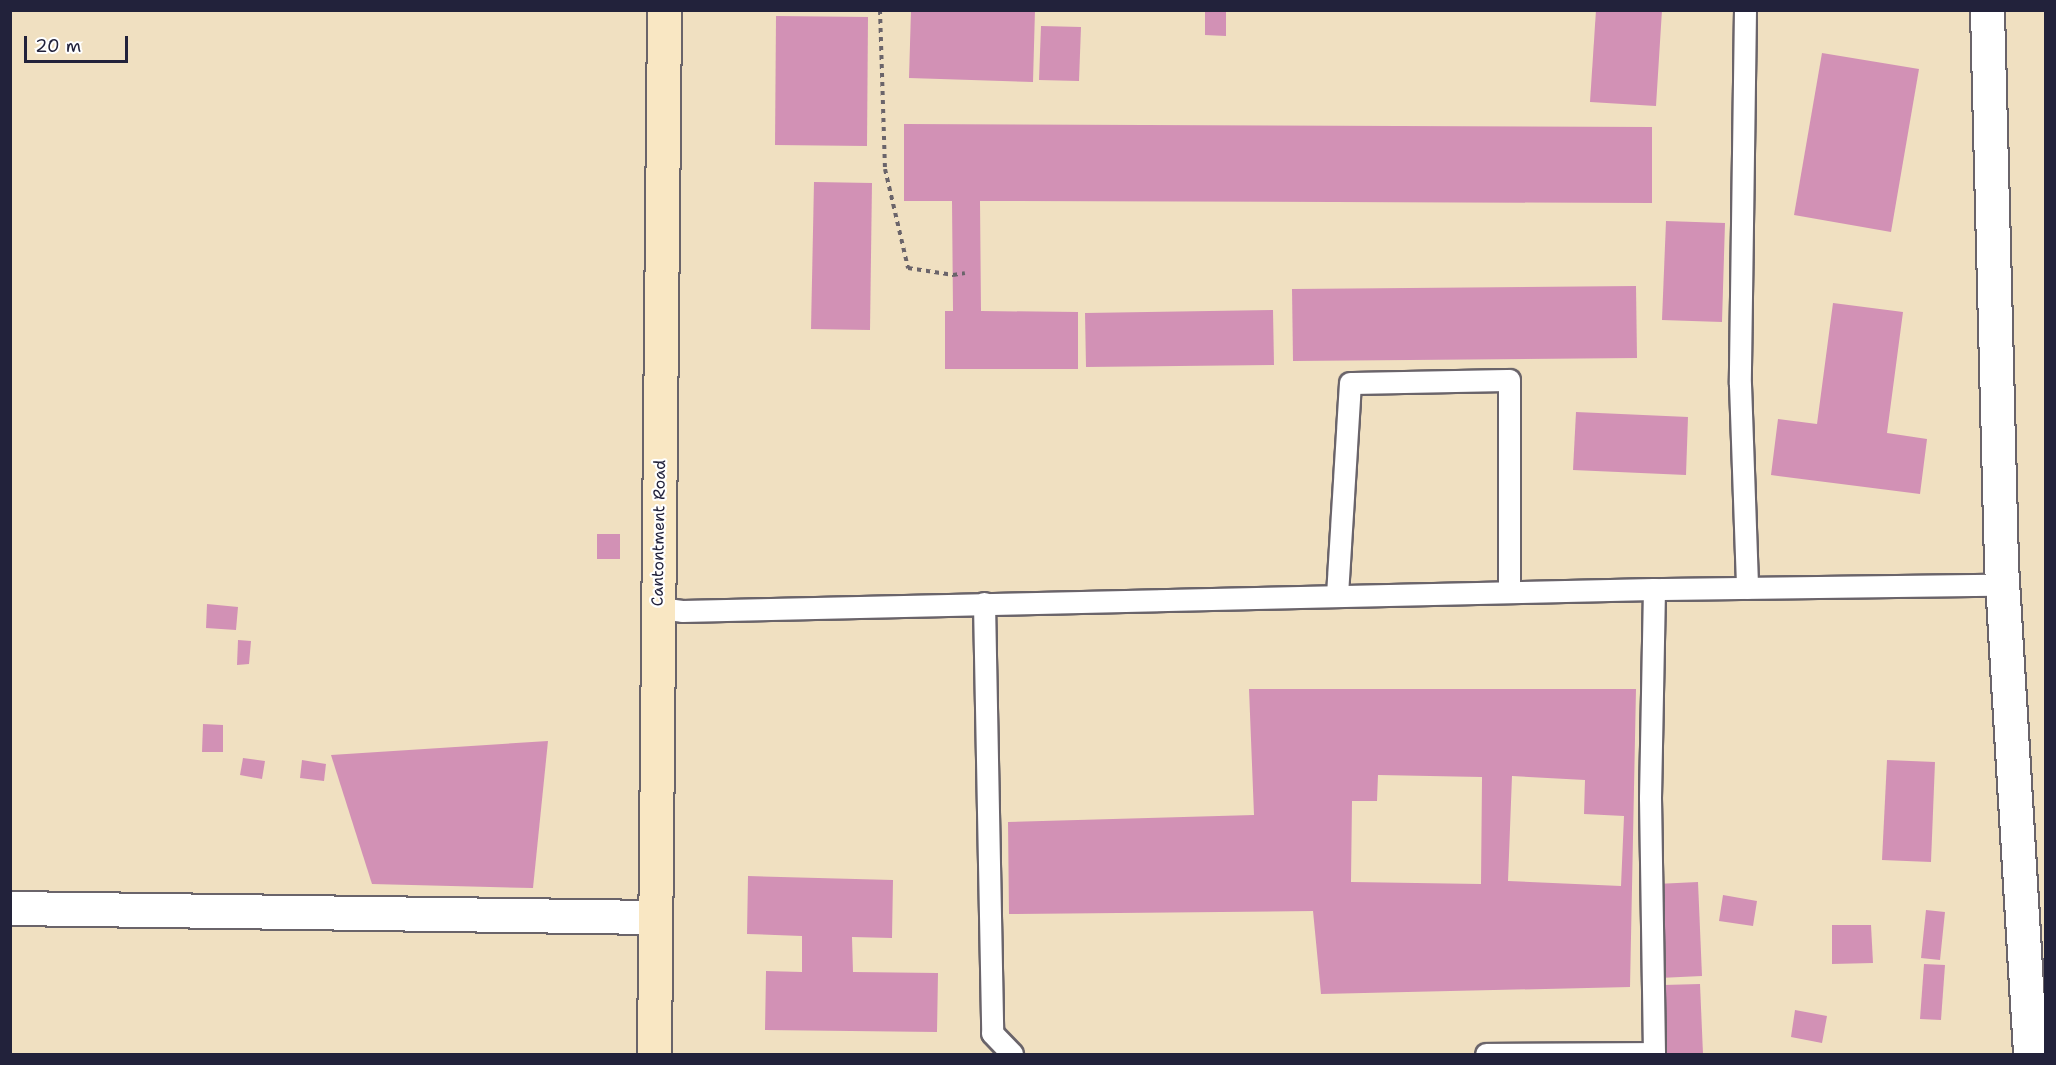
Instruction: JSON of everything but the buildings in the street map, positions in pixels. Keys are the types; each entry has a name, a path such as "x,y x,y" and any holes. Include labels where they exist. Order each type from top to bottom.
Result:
{"street":[{"name":"Cantontment Road","path":"654,1054 664,10"},
{"path":"1987,10 2002,585 2030,1054"},
{"path":"10,908 655,917"}],"lane":[{"path":"1745,10 1740,384 1747,588"},
{"path":"1338,595 1350,383 1475,380 1509,380 1509,592"},
{"path":"659,608 682,611 1338,595 2002,585"},
{"path":"1486,1054 1654,1054 1650,798 1654,589"},
{"path":"984,603 992,1033 1012,1054"}],"path":[{"path":"880,10 885,169 908,268 952,275 965,273"}]}
